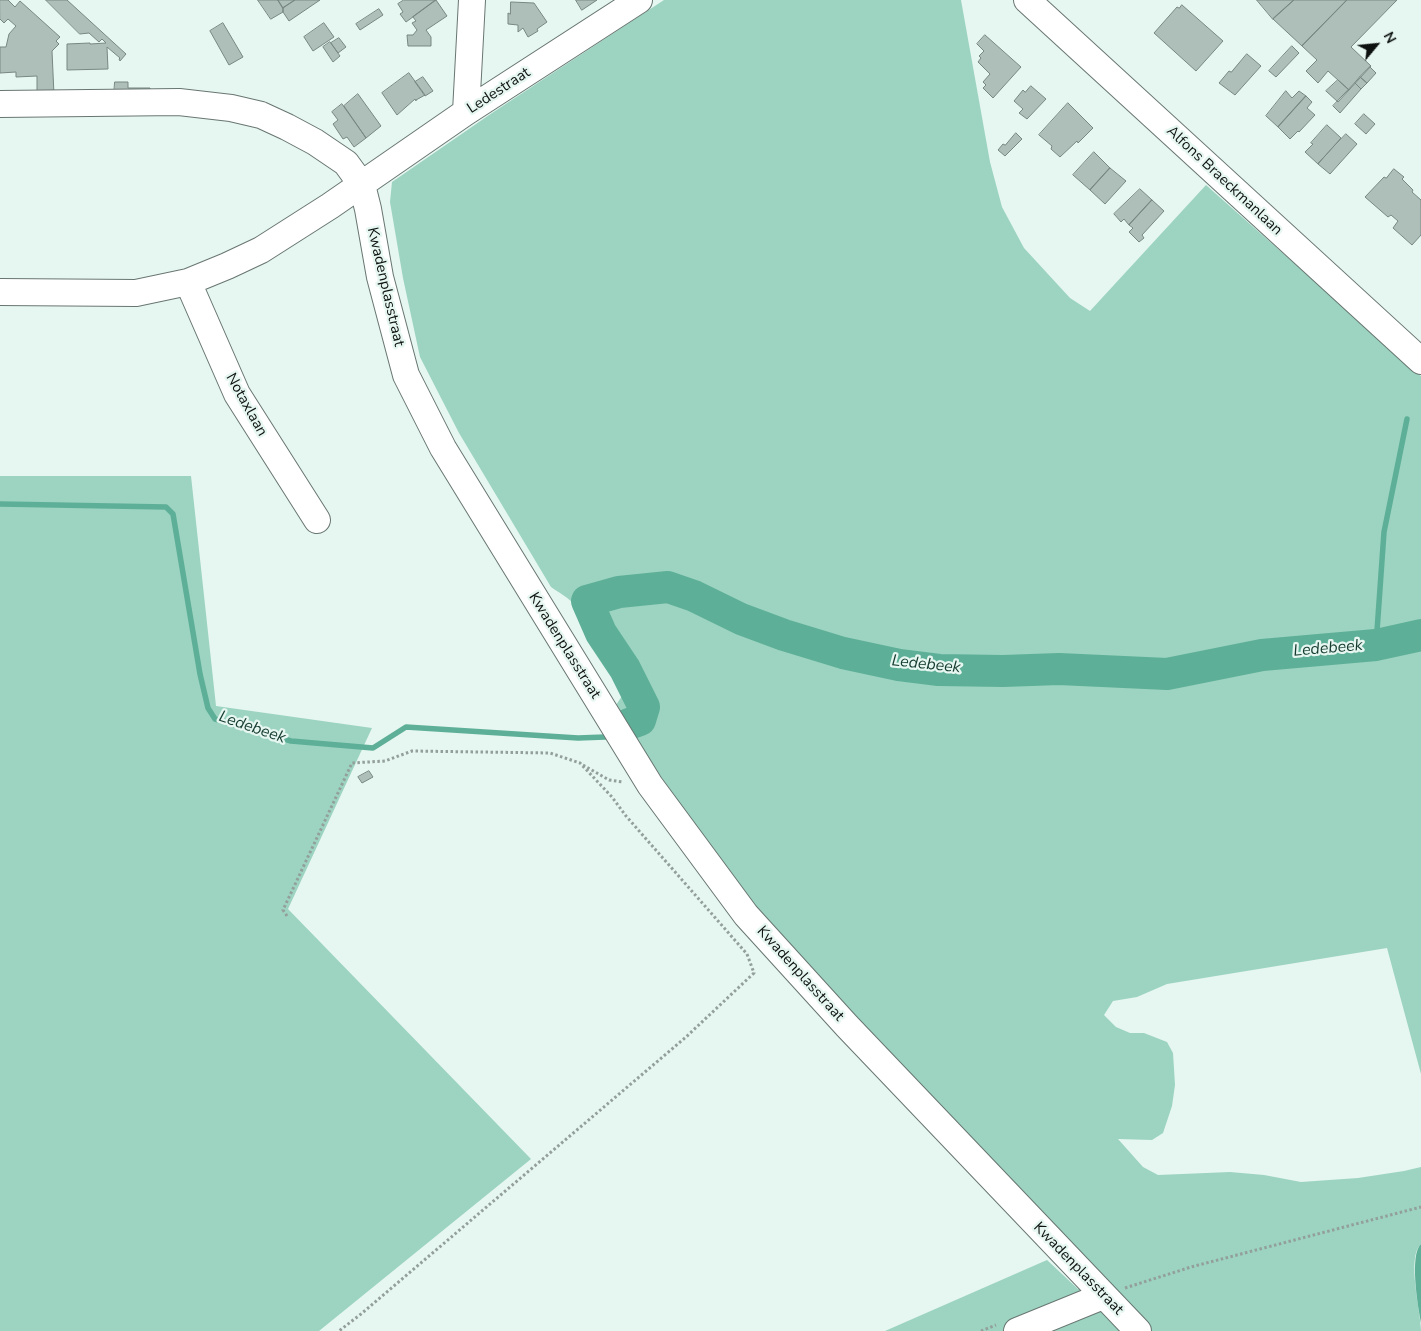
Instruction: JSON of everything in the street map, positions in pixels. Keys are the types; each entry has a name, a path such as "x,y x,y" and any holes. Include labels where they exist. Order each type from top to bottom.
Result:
{"street":[{"path":"466,112 472,0"},
{"name":"Ledestraat","path":"362,185 466,112 639,0"},
{"name":"Alfons Braeckmanlaan","path":"1027,0 1421,362"},
{"name":"Kwadenplasstraat","path":"0,104 179,102 231,108 261,115 315,142 346,163 362,185 368,208 380,278 406,375 443,448 650,785 746,915 847,1026 1138,1331"},
{"path":"0,292 136,293 188,282 261,250 362,185"},
{"name":"Notaxlaan","path":"188,282 237,394 317,520"},
{"path":"1017,1331 1103,1296"}],"path":[{"path":"287,916 283,910 352,763 385,760 412,751 550,753 580,763 609,780 650,785"},
{"path":"339,1331 686,1037 754,973 747,954 626,816 612,797 580,763"},
{"path":"1103,1296 1191,1267 1421,1207"}],"shaded area":[{"path":"664,0 961,0 990,162 1002,207 1024,248 1070,298 1090,311 1206,185 1421,376 1421,1074 1387,948 1167,984 1137,997 1113,1001 1104,1015 1116,1027 1130,1033 1144,1033 1167,1042 1173,1053 1175,1085 1172,1106 1163,1133 1152,1140 1118,1139 1143,1167 1158,1175 1230,1172 1264,1175 1301,1182 1358,1178 1421,1167 1421,1244 1417,1251 1414,1272 1421,1331 885,1331 1047,1260 1078,1289 1095,1272 752,909 614,708 624,693 591,625 575,605 551,587 459,433 420,357 403,278 390,202 392,182 492,113"},
{"path":"0,476 191,476 216,706 372,728 288,909 531,1159 319,1331 0,1331"},
{"path":"1421,1244 1421,1323 1415,1270 1417,1250"}],"building":[{"path":"0,0 8,0 15,7 20,1 60,37 56,41 59,44 52,51 54,95 37,95 37,76 16,77 16,72 0,73 0,47 6,47 9,34 16,26 8,19 4,23 0,19"},
{"path":"46,0 67,0 126,54 120,61 120,58 107,47 108,69 67,70 67,44 106,43 102,39 99,42 89,33 80,34"},
{"path":"258,0 278,0 283,8 283,12 271,19"},
{"path":"278,0 295,0 283,8"},
{"path":"295,0 320,0 289,21 283,12 283,8"},
{"path":"404,0 436,0 406,22 400,14 403,12 398,4"},
{"path":"436,0 447,16 426,30 431,37 431,46 408,46 407,35 413,35 417,30 412,23 416,21 413,17"},
{"path":"576,0 597,0 582,10"},
{"path":"1257,0 1294,0 1273,19"},
{"path":"1294,0 1347,0 1302,46 1273,19"},
{"path":"1347,0 1397,0 1351,47 1371,66 1349,90 1328,71 1318,83 1306,71 1317,60 1302,46"},
{"path":"511,2 534,3 547,22 528,37 523,28 518,32 518,25 508,24"},
{"path":"1182,5 1223,41 1196,71 1154,33 1177,7 1179,8"},
{"path":"379,9 383,15 360,30 356,24"},
{"path":"223,23 243,57 229,65 210,31"},
{"path":"324,23 334,37 313,51 304,37"},
{"path":"985,35 1021,67 993,98 983,88 986,85 983,82 990,74 978,62 981,58 979,56 984,51 977,44"},
{"path":"339,38 346,47 338,53 331,43"},
{"path":"330,42 340,56 333,62 323,47"},
{"path":"1292,46 1299,53 1276,77 1269,71"},
{"path":"1247,54 1261,66 1235,95 1219,83"},
{"path":"1370,67 1376,73 1367,83 1360,77"},
{"path":"409,73 425,95 416,101 415,99 397,115 382,93"},
{"path":"423,77 433,91 425,96 415,82"},
{"path":"1360,77 1367,83 1361,89 1355,83"},
{"path":"1338,80 1349,90 1338,102 1326,91"},
{"path":"115,82 128,82 128,88 150,88 150,95 114,95"},
{"path":"1355,83 1361,89 1340,113 1333,106"},
{"path":"1031,86 1046,99 1027,119 1019,113 1023,109 1014,101 1023,90 1025,92"},
{"path":"1286,91 1292,98 1299,91 1306,96 1278,127 1266,116"},
{"path":"358,94 381,126 366,138 344,106"},
{"path":"1306,96 1312,102 1307,108 1315,115 1290,139 1278,127"},
{"path":"1068,103 1093,128 1060,157 1051,149 1052,146 1039,135"},
{"path":"342,104 366,138 354,147 347,137 343,139 333,124 338,120 332,112"},
{"path":"1364,114 1375,124 1366,134 1355,124"},
{"path":"1327,125 1341,138 1318,164 1305,152"},
{"path":"1016,133 1022,139 1005,156 998,150"},
{"path":"1346,134 1357,144 1330,174 1318,164"},
{"path":"1094,152 1110,168 1090,190 1073,175"},
{"path":"1110,168 1126,181 1105,204 1090,190"},
{"path":"1394,169 1404,177 1402,179 1421,200 1421,235 1412,245 1393,228 1398,221 1391,215 1388,217 1365,197"},
{"path":"1140,189 1152,200 1129,225 1124,219 1121,222 1114,214"},
{"path":"1152,200 1164,211 1142,235 1144,238 1139,242 1129,232 1133,228 1129,225"},
{"path":"369,771 373,777 362,783 358,777"}],"waterway":[{"path":"1376,645 1384,532 1407,419"},
{"name":"Ledebeek","path":"0,504 166,507 173,514 200,674 208,708 215,719 291,741 373,748 406,727 578,738 605,737"},
{"name":"Ledebeek","path":"629,724 640,720 644,707 625,669 601,633 587,601 619,592 668,587 694,596 741,619 784,635 843,653 899,665 939,670 1003,671 1059,669 1167,674 1262,655 1376,645 1421,635"}]}
